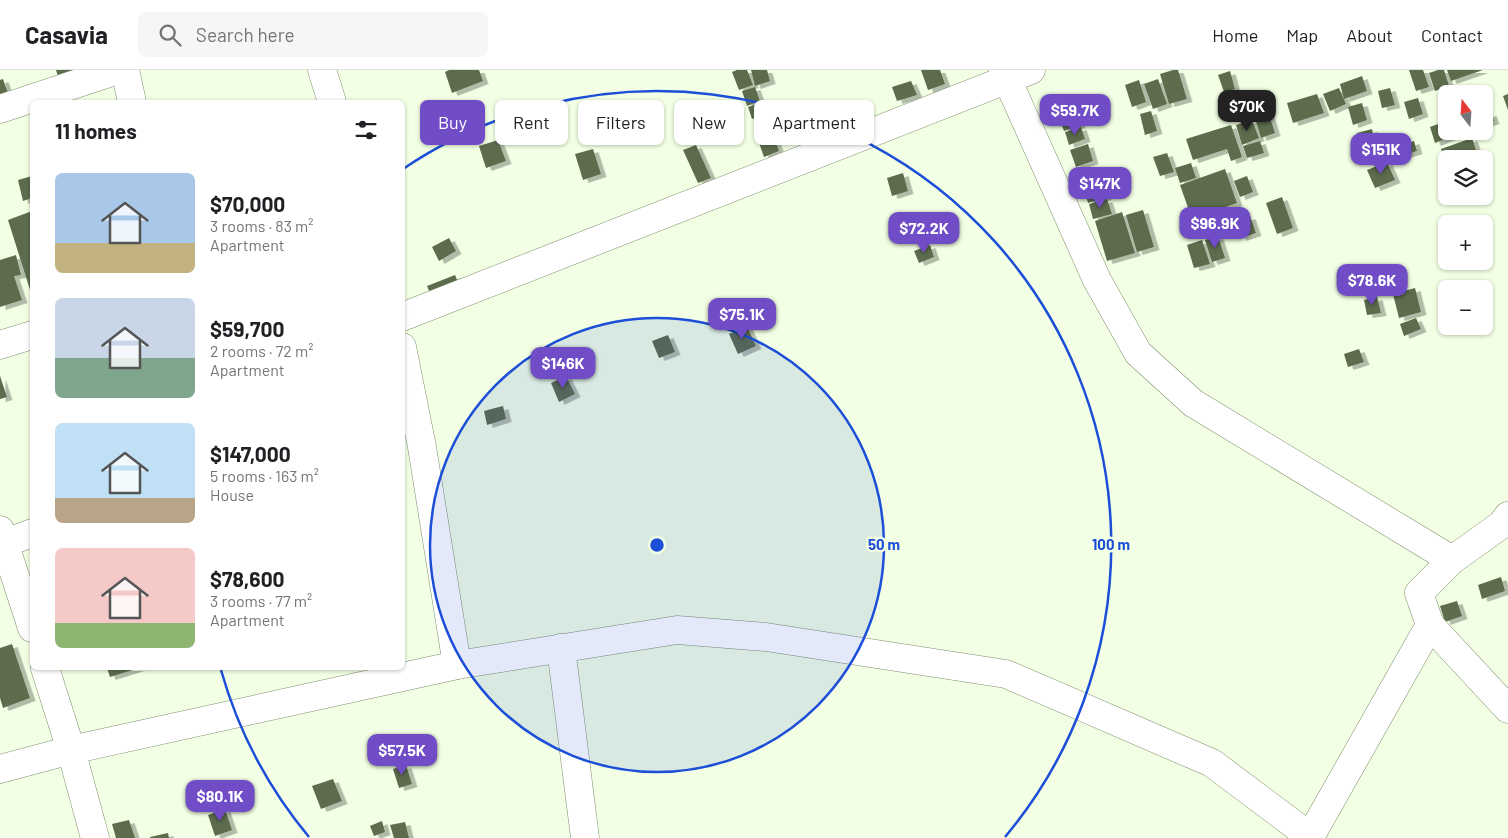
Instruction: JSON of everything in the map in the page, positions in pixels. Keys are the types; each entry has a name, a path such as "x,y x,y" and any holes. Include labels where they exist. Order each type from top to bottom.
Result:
{"street":[{"path":"0,109 118,70"},
{"path":"126,70 132,100"},
{"path":"322,70 331,100"},
{"path":"405,316 1014,73 1097,280 1138,353 1193,403 1452,560"},
{"path":"0,345 30,336"},
{"path":"405,362 422,447 457,666"},
{"path":"1508,516 1501,525 1452,560 1419,593 1430,625 1497,683 1508,709"},
{"path":"30,533 2,539 30,622"},
{"path":"0,769 71,750 457,666 677,630 766,637 1006,674 1212,763 1311,837 1430,625"},
{"path":"561,648 585,838"},
{"path":"46,670 71,750 95,838"}],"building":[{"path":"56,70 77,70 59,80"},
{"path":"449,70 479,70 483,81 452,93 445,72"},
{"path":"747,70 753,85 739,90 732,72"},
{"path":"751,70 767,70 770,81 755,86"},
{"path":"921,70 940,70 945,84 928,90"},
{"path":"1178,70 1187,99 1169,104 1160,74"},
{"path":"1409,70 1423,70 1429,87 1416,91"},
{"path":"1444,70 1449,85 1438,85 1438,90 1435,91 1429,73"},
{"path":"1447,70 1483,70 1451,81"},
{"path":"1230,71 1235,89 1224,92 1218,75"},
{"path":"1362,76 1367,91 1344,99 1340,84"},
{"path":"3,79 10,99 0,102 0,80"},
{"path":"1158,79 1167,104 1153,109 1144,84"},
{"path":"1139,80 1146,102 1132,107 1125,85"},
{"path":"911,81 917,95 897,101 892,87"},
{"path":"755,87 760,100 754,100 754,103 747,106 742,91"},
{"path":"1339,88 1346,104 1330,111 1323,94"},
{"path":"1390,88 1395,105 1382,108 1378,91"},
{"path":"1317,94 1324,113 1293,123 1287,103"},
{"path":"1508,94 1508,110 1503,96"},
{"path":"1418,98 1423,114 1409,119 1404,102"},
{"path":"1362,103 1367,120 1353,125 1348,107"},
{"path":"754,105 754,118 752,119 748,107"},
{"path":"1074,109 1080,125 1064,131 1058,115"},
{"path":"1151,111 1157,131 1145,135 1140,114"},
{"path":"1269,114 1275,133 1261,138 1255,118"},
{"path":"1252,120 1259,138 1242,145 1236,125"},
{"path":"1438,124 1438,140 1443,140 1435,143 1430,127"},
{"path":"1231,125 1242,157 1231,161 1227,149 1193,160 1186,139"},
{"path":"1081,127 1085,139 1069,145 1065,132"},
{"path":"1372,129 1375,143 1361,146 1357,133"},
{"path":"1466,140 1473,140 1476,150 1441,150"},
{"path":"495,141 495,145 500,145 506,161 486,168 479,146"},
{"path":"1260,141 1264,153 1247,158 1243,146"},
{"path":"1414,141 1417,151 1405,155 1402,145"},
{"path":"1088,144 1093,161 1076,167 1070,150"},
{"path":"696,145 711,178 698,183 683,150"},
{"path":"760,145 777,145 779,151 764,157"},
{"path":"1380,147 1383,160 1368,163 1365,151"},
{"path":"593,149 601,174 583,180 575,154"},
{"path":"1167,153 1174,172 1160,176 1153,157"},
{"path":"1387,162 1395,180 1375,188 1367,170"},
{"path":"1191,163 1196,178 1180,183 1175,168"},
{"path":"1225,169 1237,203 1192,219 1180,185"},
{"path":"903,173 908,191 892,196 887,178"},
{"path":"1247,176 1253,192 1240,197 1234,181"},
{"path":"30,177 30,199 23,201 18,180"},
{"path":"1102,182 1106,197 1088,203 1084,188"},
{"path":"1282,197 1293,228 1277,234 1266,203"},
{"path":"1107,199 1112,214 1093,219 1089,204"},
{"path":"1143,210 1154,247 1137,252 1126,215"},
{"path":"30,212 30,290 8,220"},
{"path":"1122,212 1135,253 1107,261 1095,221"},
{"path":"1250,216 1256,233 1241,238 1235,221"},
{"path":"1218,236 1225,258 1212,262 1205,240"},
{"path":"449,238 456,251 439,261 432,247"},
{"path":"1202,240 1210,264 1194,268 1187,245"},
{"path":"930,245 934,257 919,263 914,251"},
{"path":"16,255 21,275 14,276 22,300 0,307 0,260"},
{"path":"1387,266 1392,285 1376,290 1370,271"},
{"path":"455,275 460,287 432,298 427,286"},
{"path":"1415,288 1421,312 1399,318 1393,294"},
{"path":"1377,297 1381,313 1367,315 1364,300"},
{"path":"1416,318 1421,329 1404,336 1400,324"},
{"path":"747,326 756,346 738,354 729,334"},
{"path":"668,335 675,352 659,358 652,341"},
{"path":"1359,349 1364,362 1348,367 1344,354"},
{"path":"0,376 7,397 0,399"},
{"path":"566,376 575,394 559,402 551,383"},
{"path":"503,406 506,419 487,425 484,411"},
{"path":"1501,577 1505,591 1482,599 1478,585"},
{"path":"1457,601 1462,616 1445,622 1440,606"},
{"path":"12,644 30,698 3,708 0,698 0,648"},
{"path":"108,670 133,670 110,677"},
{"path":"406,765 412,784 399,788 393,769"},
{"path":"333,779 342,801 321,809 312,786"},
{"path":"225,809 232,830 215,836 208,815"},
{"path":"129,820 135,838 116,838 112,824"},
{"path":"382,821 385,832 374,836 370,826"},
{"path":"405,822 409,838 394,838 390,825"},
{"path":"168,833 169,838 150,838 150,837"}]}
